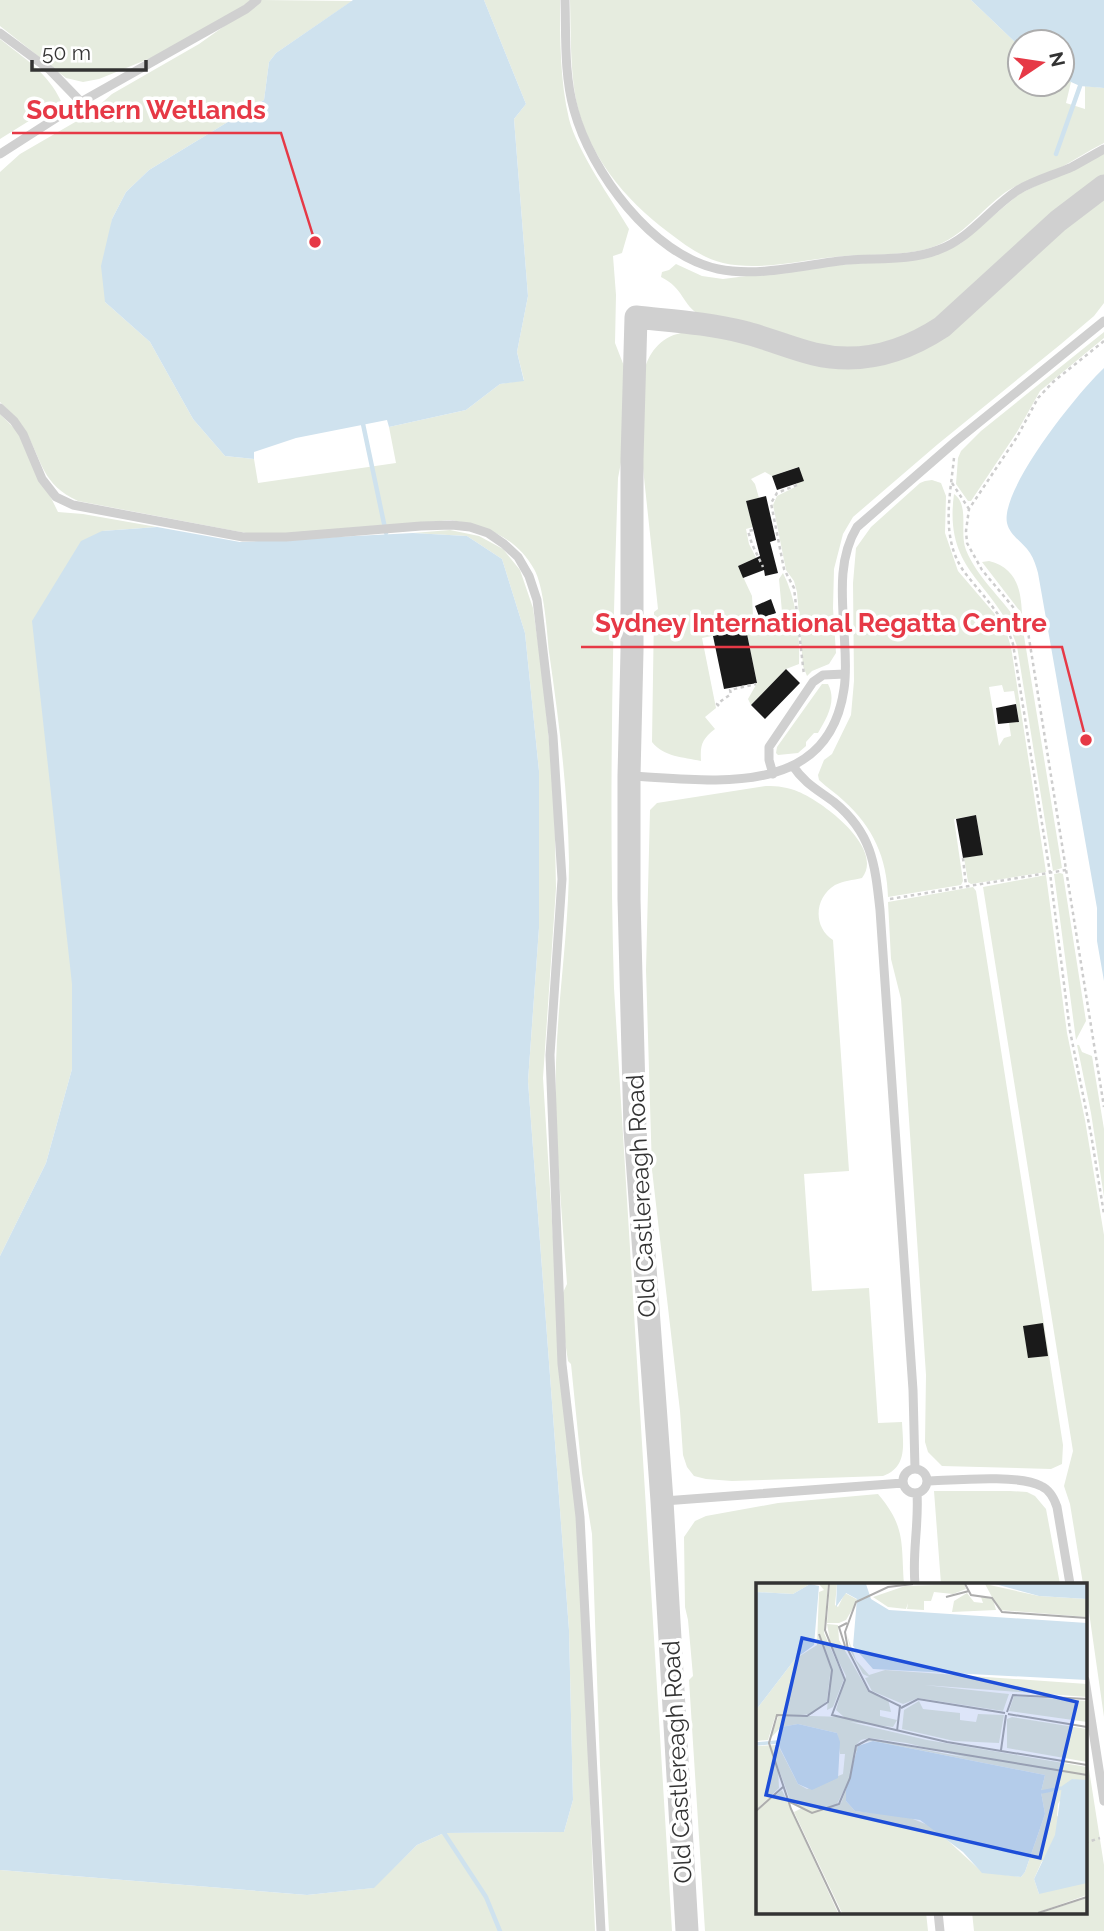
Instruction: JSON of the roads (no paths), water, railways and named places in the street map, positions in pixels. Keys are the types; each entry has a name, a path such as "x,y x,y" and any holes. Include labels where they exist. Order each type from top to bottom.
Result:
{"street":[{"name":"Old Castlereagh Road","path":"687,1931 662,1502 635,1130 629,776 636,317 723,328 830,357 857,358 908,346 942,327 1058,221 1104,186"}],"lane":[{"path":"0,154 81,102 246,9 257,0"},
{"path":"565,0 569,92 580,130 589,149 633,214 658,238 690,259 718,269 760,271 844,260 898,257 938,250 957,240 1021,189 1104,149"},
{"path":"0,33 50,70 81,102"},
{"path":"1085,335 1104,313"},
{"path":"629,776 724,780 773,774 793,766 815,750 830,729 841,703 845,674 842,585 844,562 851,536 869,514 1104,321"},
{"path":"0,408 23,434 42,479 55,497 74,505 243,537 286,537 421,526 470,527 488,533 503,544 518,557 529,576 537,600 553,736 562,879 550,1055 562,1364 580,1517 601,1931"},
{"path":"773,774 769,747 813,681 823,675 845,674"},
{"path":"793,766 803,781 847,814 872,850 879,901 913,1390 915,1469"},
{"path":"915,1469 923,1473 927,1481"},
{"path":"915,1469 905,1476 903,1483 909,1492 917,1493 923,1490 927,1481"},
{"path":"927,1481 1023,1481 1044,1487 1054,1498 1057,1507 1070,1583"},
{"path":"662,1502 903,1483"},
{"path":"915,1583 913,1553 919,1523 917,1493"},
{"path":"1086,1686 1104,1801"},
{"path":"939,1913 940,1931"}],"water":[{"path":"353,0 484,0 526,104 514,119 528,296 517,352 524,381 500,384 466,410 389,427 387,420 296,438 254,452 254,459 225,456 193,419 150,342 105,302 101,266 112,219 126,192 149,170 264,100 269,62 276,53"},
{"path":"971,0 1104,0 1104,88 1076,84 1076,28 1006,28 1006,34"},
{"path":"1104,368 1104,981 1097,941 1097,908 1038,573 1030,553 1011,532 1007,523 1008,508 1028,465 1060,418"},
{"path":"157,527 240,542 413,533 467,536 502,559 525,633 539,771 539,928 528,1081 569,1630 573,1800 564,1832 444,1833 417,1845 374,1888 307,1895 0,1870 0,1256 46,1163 72,1069 72,984 32,621 81,541 102,531"}],"waterway":[{"path":"1056,154 1080,86"},
{"path":"363,424 386,533"},
{"path":"444,1833 486,1897 500,1931"}],"place":[{"name":"Southern Wetlands","path":"315,242"},
{"name":"Sydney International Regatta Centre","path":"1086,740"}]}
